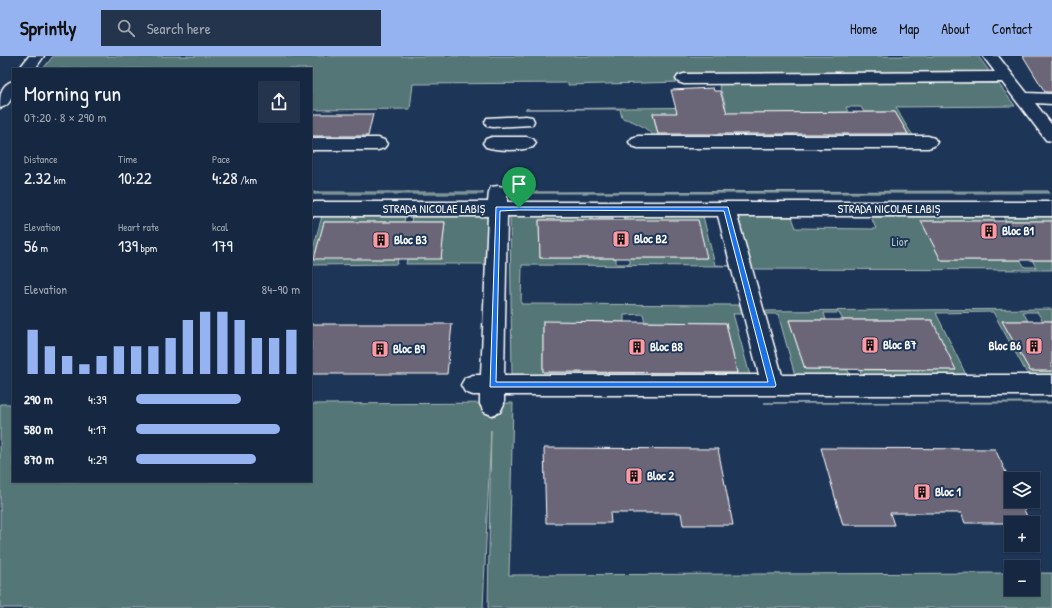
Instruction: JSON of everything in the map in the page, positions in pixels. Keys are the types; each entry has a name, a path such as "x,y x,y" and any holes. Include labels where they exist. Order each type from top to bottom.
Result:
{"street":[{"path":"28,68 37,56"},
{"path":"990,56 1021,96 1032,120 1052,136"},
{"path":"684,79 1006,77"},
{"path":"0,103 12,87"},
{"path":"1021,96 1052,99"},
{"path":"493,122 526,121"},
{"path":"638,142 928,142"},
{"path":"492,143 527,143"},
{"path":"312,144 378,144"},
{"path":"498,200 486,391 773,385 1052,385"},
{"name":"STRADA NICOLAE LABIȘ","path":"312,208 498,200 726,209 1052,209"},
{"path":"726,209 773,385"}],"green space":[{"path":"53,56 978,56 1015,106 896,107 906,126 919,142 657,142 654,137 642,126 633,121 622,118 620,109 525,109 726,107 718,81 568,85 568,83 413,84 410,109 312,110 312,68 44,68","holes":["846,107 861,107 864,112 895,112 911,139 796,140 784,113 848,112","763,113 773,139 659,140 653,114"]},
{"path":"1048,191 1050,193 520,193 520,192"},
{"path":"314,192 483,192 483,194 314,194"},
{"path":"322,216 405,216 404,222 324,222 314,258 398,259 397,264 312,265 312,252"},
{"path":"412,216 488,216 486,264 406,264 407,259 441,258 445,222 411,222"},
{"path":"510,216 612,216 613,220 539,220 540,258 616,258 616,264 630,264 630,258 706,258 624,220 623,216 703,216 715,265 735,266 522,265 521,304 745,305 745,314 733,314 751,379 651,379 650,372 737,373 726,323 645,322 643,314 624,315 624,322 543,322 543,372 634,372 634,379 512,379"},
{"name":"Lior","path":"736,216 792,217 796,228 876,229 871,217 993,216 995,221 921,221 941,260 1020,260 1025,267 1036,267 1032,260 1052,260 1052,270 751,269"},
{"path":"1052,216 1052,221 1006,221 1003,217"},
{"path":"1052,309 1052,321 1043,321 1037,312 1023,312 1028,321 1002,321 1030,371 1052,371 1052,379 1030,379 993,312 936,313 968,379 863,379 860,370 955,370 932,320 843,320 839,313 824,313 826,320 789,320 805,369 848,370 851,379 796,379 778,314 763,314 762,311"},
{"path":"1052,402 1052,403 764,403"},
{"path":"513,403 509,575 1004,573 1004,596 1040,596 1040,573 1052,573 1052,608 488,608 491,430 483,608 0,608 0,404 12,404 12,482 312,482 312,404"}],"building":[{"path":"1023,56 1052,56 1052,92 1045,92"},
{"path":"713,88 714,91 720,91 727,113 895,112 908,134 658,134 653,113 677,113 671,90"},
{"path":"312,114 373,114 368,136 312,136"},
{"name":"Bloc B2","path":"539,220 698,220 707,258 540,258"},
{"name":"Bloc B1","path":"921,221 1052,221 1052,260 941,260"},
{"name":"Bloc B3","path":"324,222 445,222 441,259 314,259"},
{"name":"Bloc B7","path":"789,320 932,320 956,370 805,369"},
{"name":"Bloc B8","path":"543,321 726,323 737,373 543,372"},
{"name":"Bloc B6","path":"1002,321 1052,321 1052,371 1030,371"},
{"name":"Bloc B9","path":"312,324 452,324 447,374 312,374"},
{"name":"Bloc 2","path":"544,448 718,449 733,525 683,525 681,513 610,513 611,523 546,523"},
{"name":"Bloc 1","path":"821,448 995,449 1006,472 1004,472 1004,508 1023,508 1027,516 1004,516 1004,523 965,523 961,513 890,513 894,525 843,525"}],"place":[{"name":"Bloc B1","path":"989,231"},
{"name":"Bloc B2","path":"621,239"},
{"name":"Bloc B3","path":"381,240"},
{"name":"Bloc B7","path":"870,345"},
{"name":"Bloc B6","path":"1034,346"},
{"name":"Bloc B8","path":"637,347"},
{"name":"Bloc B9","path":"380,349"},
{"name":"Bloc 2","path":"634,476"},
{"name":"Bloc 1","path":"922,492"}],"route":[{"path":"519,208 726,209 773,385 493,385 498,209 519,208"}]}
